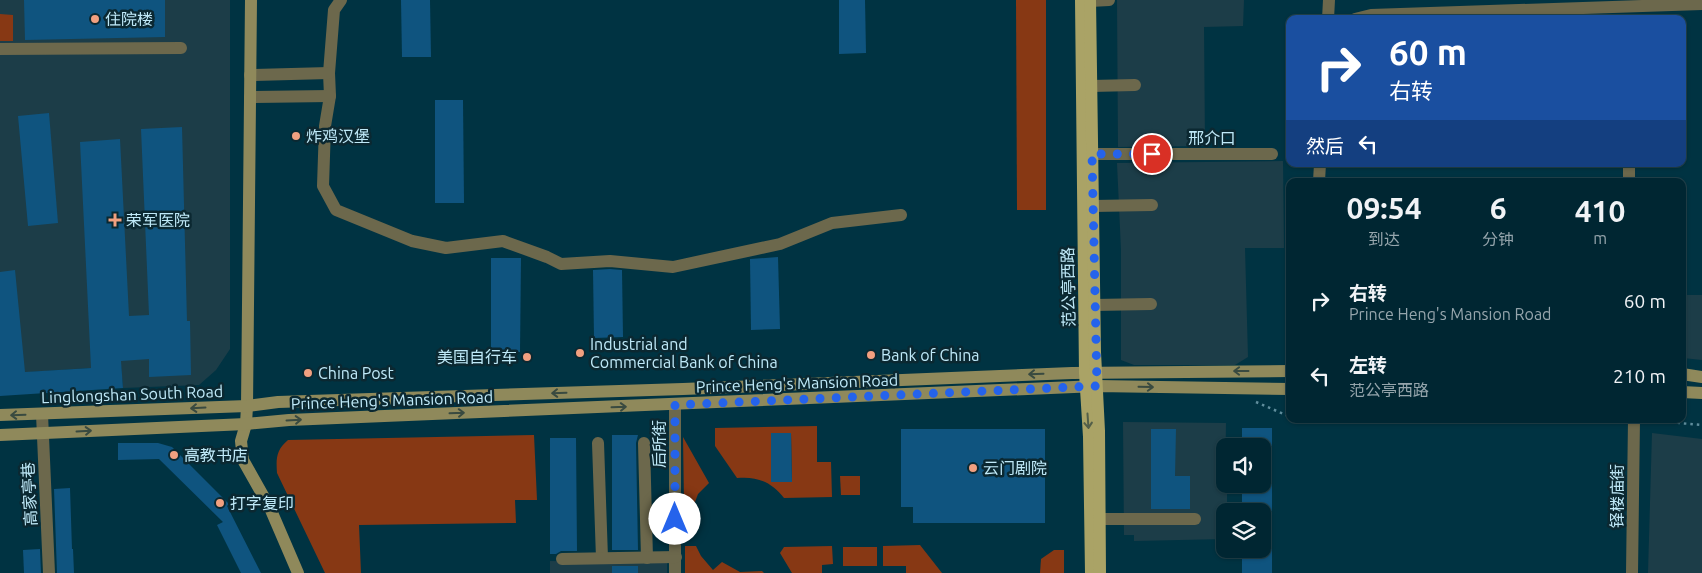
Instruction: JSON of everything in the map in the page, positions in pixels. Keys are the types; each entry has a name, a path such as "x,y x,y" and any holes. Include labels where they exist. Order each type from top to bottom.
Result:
{"main road":[{"path":"247,406 251,0"},
{"name":"范公亭西路","path":"1081,0 1090,373 1099,431 1100,573"},
{"name":"范公亭西路","path":"1090,0 1094,305 1090,373"},
{"name":"Prince Heng's Mansion Road","path":"247,406 278,402 1090,373 1286,371"},
{"path":"1686,374 1702,376"},
{"name":"范公亭西路","path":"1091,387 1089,436 1091,573"},
{"name":"Prince Heng's Mansion Road","path":"246,424 289,420 1091,387 1286,389"},
{"path":"1686,392 1702,393"},
{"name":"Linglongshan South Road","path":"0,416 247,406 246,424 241,441 243,460 270,508 298,573"},
{"name":"Linglongshan South Road","path":"0,435 246,424"}],"street":[{"path":"341,0 334,10 330,96 325,126 323,186 336,210 412,241 446,248 504,241 561,264 610,261 673,267 780,244 832,223 901,215"},
{"path":"1090,0 1109,0"},
{"path":"1328,15 1329,0"},
{"path":"1402,15 1702,4"},
{"path":"0,49 181,48"},
{"path":"250,75 330,73"},
{"path":"1091,86 1136,85"},
{"path":"250,97 330,96"},
{"name":"邢介口","path":"1092,154 1272,154"},
{"path":"1093,206 1152,205"},
{"path":"1094,305 1151,304"},
{"name":"后所街","path":"675,405 675,573"},
{"name":"高家亭巷","path":"42,414 49,573"},
{"name":"铎楼庙街","path":"1632,573 1634,423"},
{"path":"644,443 647,558"},
{"path":"598,444 602,558"},
{"path":"1100,519 1196,519"},
{"path":"562,558 676,558"}],"path":[{"path":"1679,423 1702,425"}],"shaded area":[{"name":"荣军医院","path":"0,0 230,0 230,349 216,370 199,385 123,388 121,366 0,374"},
{"path":"1016,0 1046,0 1046,210 1017,210"},
{"path":"1117,0 1244,0 1243,26 1204,27 1205,146 1118,147"},
{"path":"0,14 13,15 13,41 0,41"},
{"path":"1283,161 1284,248 1245,248 1248,357 1235,365 1134,365 1121,360 1121,250 1117,163"},
{"path":"1686,295 1702,295 1702,360 1686,358"},
{"path":"1123,422 1226,423 1226,438 1216,438 1216,493 1227,493 1227,503 1216,503 1216,539 1134,541 1134,535 1124,535"},
{"path":"817,426 817,462 831,462 832,497 784,498 764,481 751,478 737,478 715,446 715,428","holes":["771,434 791,434 792,482 771,482"]},
{"path":"1652,433 1702,439 1702,573 1648,573"},
{"path":"534,435 537,500 515,500 516,523 359,525 361,573 325,573 277,473 278,455 281,447 288,440"},
{"path":"683,437 709,483 698,494 695,502 684,503"},
{"path":"840,476 860,476 860,495 841,495"},
{"path":"920,545 942,573 906,573 906,566 883,566 883,546"},
{"path":"685,546 696,546 701,556 713,570 722,562 740,572 762,571 764,573 685,573"},
{"path":"832,546 833,564 822,565 822,573 792,573 780,553 784,547"},
{"path":"843,547 877,547 877,566 843,566"},
{"path":"1054,550 1064,550 1064,573 1040,573 1041,559"},
{"path":"550,561 667,563 667,573 550,573"}],"building":[{"name":"住院楼","path":"24,0 165,0 165,37 25,40"},
{"path":"401,0 430,0 431,57 402,57"},
{"path":"839,0 865,0 866,53 839,54"},
{"path":"435,100 463,100 464,203 435,203"},
{"path":"49,113 58,223 28,226 18,116"},
{"path":"182,127 187,321 190,321 191,375 149,377 149,359 121,361 123,388 0,396 0,272 15,270 25,372 91,368 80,142 120,139 129,316 149,315 141,129"},
{"path":"778,257 780,329 751,330 750,259"},
{"path":"491,258 521,258 520,352 491,352"},
{"path":"593,270 622,270 623,337 594,338"},
{"path":"1242,428 1272,428 1272,446 1271,438 1242,438"},
{"name":"云门剧院","path":"901,429 1045,429 1045,523 913,523 913,507 901,507"},
{"path":"1151,429 1176,429 1175,476 1190,476 1190,509 1151,509"},
{"path":"771,433 791,433 792,482 771,482"},
{"path":"612,435 638,435 636,443 638,550 612,550"},
{"path":"550,438 576,438 577,551 561,551 556,554 550,554"},
{"path":"118,443 158,443 172,447 229,504 227,506 261,573 241,573 217,525 223,522 159,459 118,460"},
{"path":"1272,484 1272,511 1271,503 1242,503 1242,493 1271,493"},
{"path":"70,488 74,573 57,573 54,489"},
{"path":"40,549 41,573 24,573 23,550"},
{"path":"1272,549 1272,573 1242,573 1242,558 1271,558"},
{"path":"612,566 638,566 638,573 612,573"}],"place":[{"name":"住院楼","path":"95,19"},
{"name":"炸鸡汉堡","path":"296,136"},
{"name":"荣军医院","path":"115,220"},
{"name":"Industrial and Commercial Bank of China","path":"580,353"},
{"name":"Bank of China","path":"871,355"},
{"name":"美国自行车","path":"527,357"},
{"name":"China Post","path":"308,373"},
{"name":"高教书店","path":"174,455"},
{"name":"云门剧院","path":"973,468"},
{"name":"打字复印","path":"220,503"}],"route":[{"path":"675,519 675,405 1097,386 1092,154 1152,154"}]}
